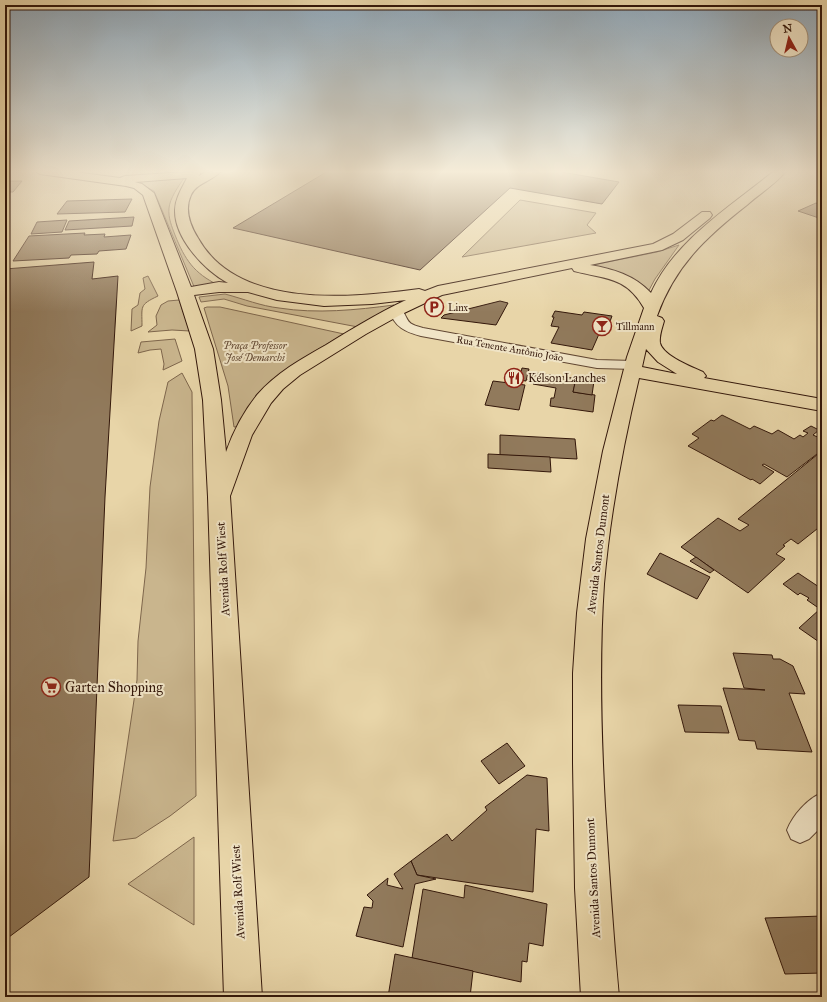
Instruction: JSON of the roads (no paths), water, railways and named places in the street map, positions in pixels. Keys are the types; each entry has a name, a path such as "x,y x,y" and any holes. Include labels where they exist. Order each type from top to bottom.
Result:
{"main road":[{"name":"Avenida Rolf Wiest","path":"157,218 185,292 204,349 212,400 219,498 243,997"},
{"path":"182,218 197,250 203,257 224,274 253,289"},
{"path":"185,292 219,288 253,289 298,299 340,302 438,292 657,246 673,240 702,218"},
{"name":"Avenida Santos Dumont","path":"600,997 596,945 587,752 588,656 592,583 605,491 633,368 652,308 666,279 691,246 725,218"},
{"path":"554,268 584,269 620,277 638,288 648,300 652,308"},
{"path":"666,279 665,294 653,333 652,342 654,348 676,366 736,390"},
{"path":"219,498 242,435 263,400 277,385 294,371 396,311 438,292"},
{"name":"Rua Tenente Antônio João","path":"633,368 736,390 822,405"}],"street":[{"name":"Rua Tenente Antônio João","path":"396,311 397,318 403,325 421,332 597,364 633,368"},
{"path":"800,830 822,806"}],"place":[{"name":"Linx","path":"434,307"},
{"name":"Tillmann","path":"602,326"},
{"name":"Kélson Lanches","path":"514,378"},
{"name":"Garten Shopping","path":"51,687"}],"park label":[{"name":"Praça Professor José Demarchi","path":"255,350"}]}
